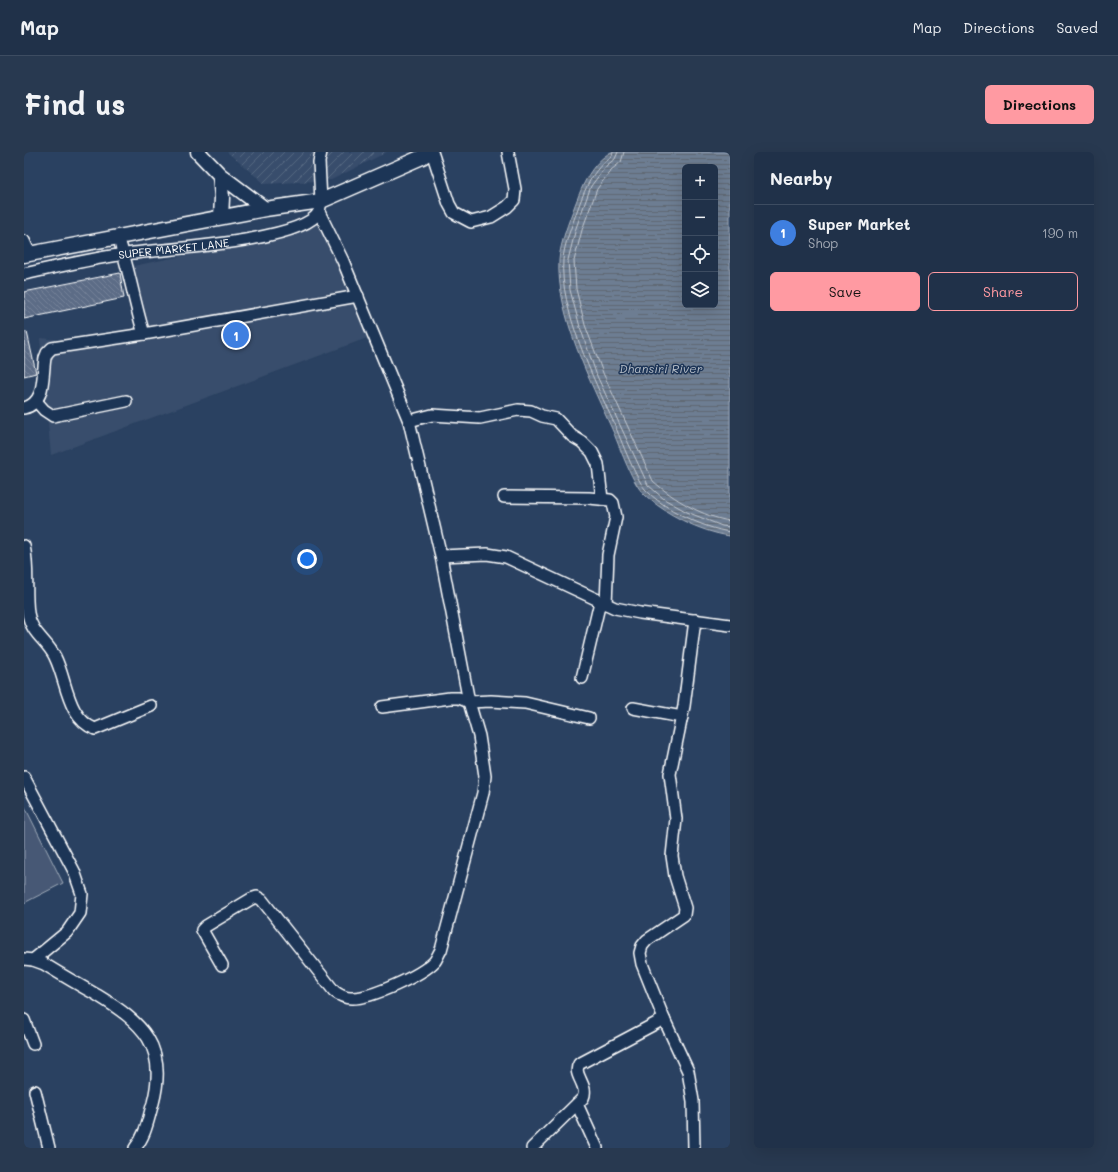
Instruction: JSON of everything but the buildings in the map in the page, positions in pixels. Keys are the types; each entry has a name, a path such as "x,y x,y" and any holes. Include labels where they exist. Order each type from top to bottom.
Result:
{"main road":[{"path":"198,152 220,175 265,209"},
{"path":"27,254 265,209 320,207 431,152"},
{"path":"220,175 222,198 221,217"}],"street":[{"path":"222,965 202,930 212,922 257,897 262,900 334,991 342,997 351,998 369,996 420,973 436,960 441,950 483,793 485,776 479,736 469,702 440,556 409,421 320,207 319,162 321,152"},
{"path":"431,152 449,204 454,212 471,222 491,218 514,200 515,188 508,152"},
{"name":"SUPER MARKET LANE","path":"24,274 124,254 267,236 312,221 320,207"},
{"path":"118,237 124,254 136,307 144,334"},
{"path":"24,241 27,254"},
{"path":"24,408 37,402 41,393 45,358 47,353 52,348 144,334 358,296"},
{"path":"37,402 50,415 54,416 126,401"},
{"path":"409,421 432,415 480,418 518,410 531,411 542,416 556,419 572,436 582,442 592,452 598,464 602,499"},
{"path":"504,497 602,499 610,500 613,503 616,517 608,555 603,603 582,678"},
{"path":"25,551 28,613 37,636 54,655 73,709 88,726 95,729 151,706"},
{"path":"440,556 487,554 506,557 603,603 640,613 730,625"},
{"path":"694,1148 693,1101 688,1071 664,1019 642,964 640,953 642,946 647,940 684,915 685,908 675,876 672,856 676,819 670,774 682,717 695,620"},
{"path":"382,707 460,698 469,702 491,701 525,703 589,718"},
{"path":"633,708 682,717"},
{"path":"24,777 74,871 82,894 80,913 67,932 29,959 124,1012 137,1023 146,1036 156,1064 157,1085 143,1137 135,1148"},
{"path":"532,1148 577,1104 585,1094 585,1088 576,1067 578,1064 664,1019"},
{"path":"24,1020 33,1044"},
{"path":"35,1091 49,1148"},
{"path":"577,1104 597,1148"}],"shaded area":[{"path":"227,152 387,152 331,180 265,184"},
{"path":"318,218 351,285 367,338 51,455 40,338 60,340 137,332 124,268 278,236"},
{"path":"24,805 63,883 24,903"}],"water":[{"name":"Dhansiri River","path":"611,152 730,152 730,536 695,526 671,514 650,500 642,492 626,462 576,346 563,302 559,260 565,232 578,197 588,175 598,162"}],"place":[{"name":"Super Market","path":"236,335"}]}
